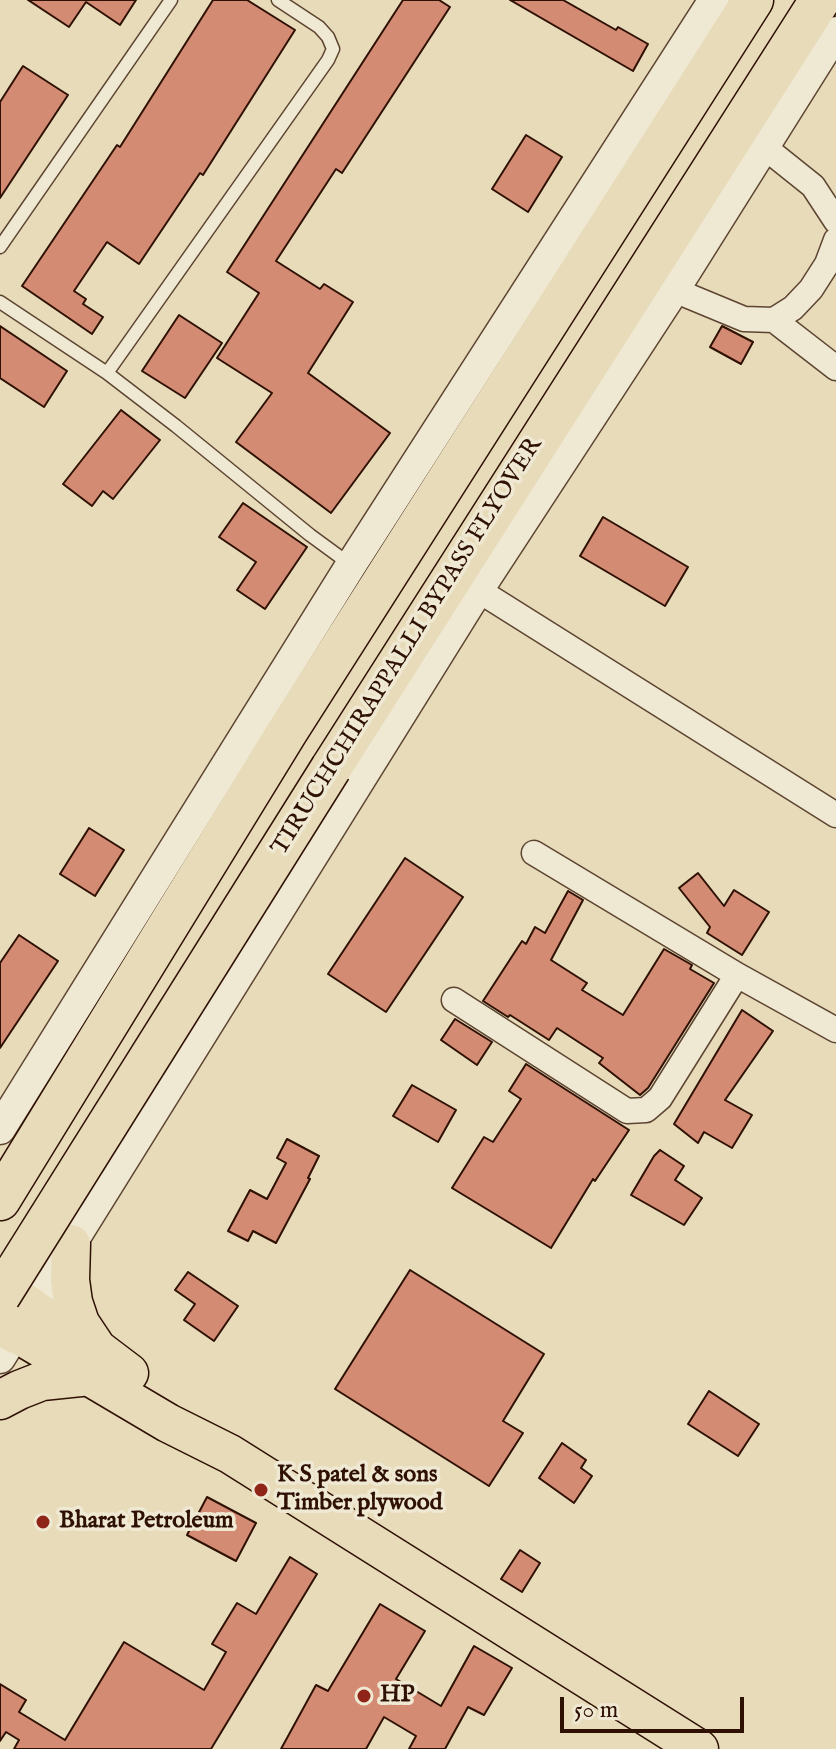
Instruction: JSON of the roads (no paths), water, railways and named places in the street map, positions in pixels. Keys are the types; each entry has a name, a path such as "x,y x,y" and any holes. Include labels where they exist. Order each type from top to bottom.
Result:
{"highway":[{"path":"0,1200 287,732 753,0"},
{"name":"TIRUCHCHIRAPPALLI BYPASS FLYOVER","path":"8,1318 331,768 820,0"}],"main road":[{"path":"71,1244 73,1302 95,1364"},
{"path":"8,1318 95,1364 168,1423 230,1454 699,1749"},
{"path":"0,1400 42,1381 95,1364"}],"street":[{"path":"0,1129 351,565 714,0"},
{"path":"8,1318 71,1244 478,590 674,290 836,32"},
{"path":"763,146 813,186 836,221"},
{"path":"674,290 744,319 774,320 793,308 811,289 827,264 836,240"},
{"path":"774,320 836,368"},
{"path":"478,590 836,815"},
{"path":"534,853 737,975 836,1030"},
{"path":"454,1000 627,1111 646,1110 660,1098 737,975"}],"lane":[{"path":"0,247 171,0"},
{"path":"107,373 328,60 333,49 328,37 319,27 278,0"},
{"path":"0,302 107,373 351,565"}],"place":[{"name":"K S patel & sons Timber plywood","path":"261,1490"},
{"name":"Bharat Petroleum","path":"43,1522"},
{"name":"HP","path":"364,1696"}]}
